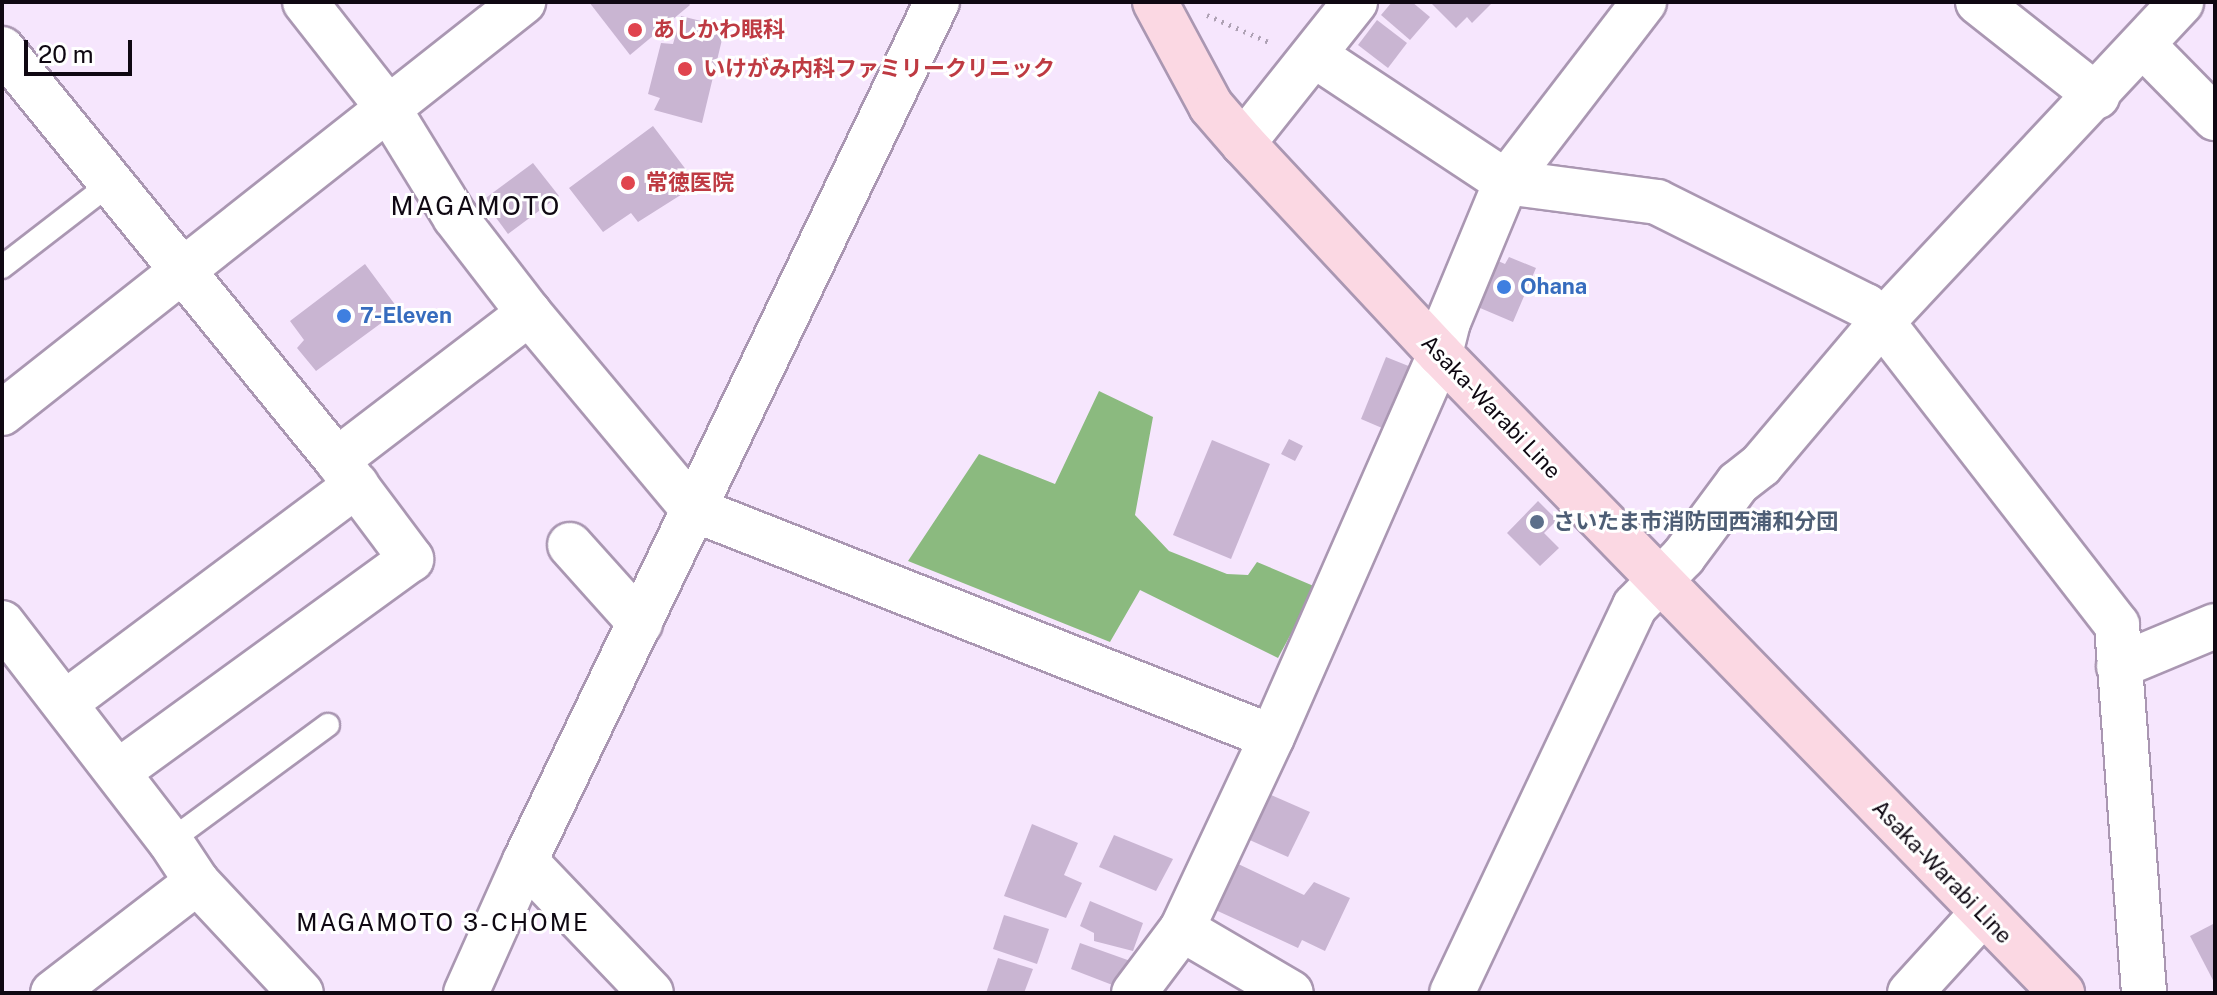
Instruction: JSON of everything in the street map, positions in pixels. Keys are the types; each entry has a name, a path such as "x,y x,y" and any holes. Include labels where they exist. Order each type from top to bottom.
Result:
{"main road":[{"name":"Asaka-Warabi Line","path":"1155,2 1211,106 1243,143 1440,354 2062,993"}],"street":[{"path":"305,2 388,108 455,217 529,313 693,509 1272,737"},
{"path":"2,413 523,2"},
{"path":"466,993 525,861 937,2"},
{"path":"1243,143 1355,2"},
{"path":"1134,993 1182,929 1272,737 1440,354 1448,322 1506,182 1644,2"},
{"path":"1978,2 2097,96"},
{"path":"1452,993 1635,606 1683,557 1738,483 1761,465 1882,322 2097,96 2181,2"},
{"path":"2143,45 2215,118"},
{"path":"1314,55 1506,182 1657,202 1866,306 1882,322 2117,625 2144,993"},
{"path":"7,66 111,183 346,472 411,559 118,772"},
{"path":"65,703 346,472 529,313"},
{"path":"570,545 640,623"},
{"path":"2,623 170,841 197,882 301,993"},
{"path":"2119,666 2215,626"},
{"path":"525,861 651,993"},
{"path":"53,993 197,882"},
{"path":"1910,993 1982,914"},
{"path":"1182,929 1291,993"}],"lane":[{"path":"2,267 111,183"},
{"path":"170,841 328,725"}],"path":[{"path":"1204,13 1285,49 1314,55"}],"green space":[{"path":"1099,391 1153,417 1135,515 1169,551 1227,574 1248,575 1257,562 1316,587 1278,658 1140,590 1110,642 908,561 979,454 1055,484"}],"building":[{"name":"あしかわ眼科","path":"589,2 688,2 690,5 630,55"},
{"path":"1392,2 1412,2 1430,17 1410,40 1381,15"},
{"path":"1430,2 1493,2 1472,23 1467,17 1456,28"},
{"name":"いけがみ内科ファミリークリニック","path":"681,16 725,27 702,123 654,110 660,98 648,94 661,43 673,44"},
{"path":"1377,20 1407,43 1388,68 1358,45"},
{"name":"常徳医院","path":"653,126 687,171 677,178 687,191 638,222 631,213 603,232 569,188"},
{"path":"533,163 559,196 508,234 483,200"},
{"name":"Ohana","path":"1489,257 1505,264 1509,257 1536,268 1513,322 1473,305"},
{"name":"7-Eleven","path":"365,264 399,310 316,371 297,348 304,340 290,321"},
{"path":"1386,357 1416,369 1389,431 1361,419"},
{"path":"1289,439 1303,446 1295,461 1281,454"},
{"path":"1212,440 1270,464 1231,559 1173,535"},
{"path":"1538,501 1557,520 1544,533 1559,548 1540,566 1507,533"},
{"path":"1262,791 1310,812 1288,857 1243,837"},
{"path":"1032,824 1078,843 1064,875 1082,883 1066,918 1004,896"},
{"path":"1114,835 1173,859 1156,891 1099,867"},
{"path":"1234,862 1304,895 1314,882 1350,898 1325,951 1302,940 1298,948 1209,907"},
{"path":"1090,901 1143,923 1133,951 1094,941 1094,933 1080,926"},
{"path":"1004,915 1049,929 1037,964 993,949"},
{"path":"2215,923 2215,984 2190,936"},
{"path":"1080,943 1136,963 1115,986 1071,969"},
{"path":"998,958 1033,969 1024,993 986,993"}],"place":[{"name":"あしかわ眼科","path":"635,30"},
{"name":"いけがみ内科ファミリークリニック","path":"685,69"},
{"name":"常徳医院","path":"628,183"},
{"name":"Ohana","path":"1504,287"},
{"name":"7-Eleven","path":"344,316"},
{"name":"さいたま市消防団西浦和分団","path":"1537,522"}],"district":[{"name":"MAGAMOTO","path":"476,206"},
{"name":"MAGAMOTO 3-CHOME","path":"443,923"}]}
